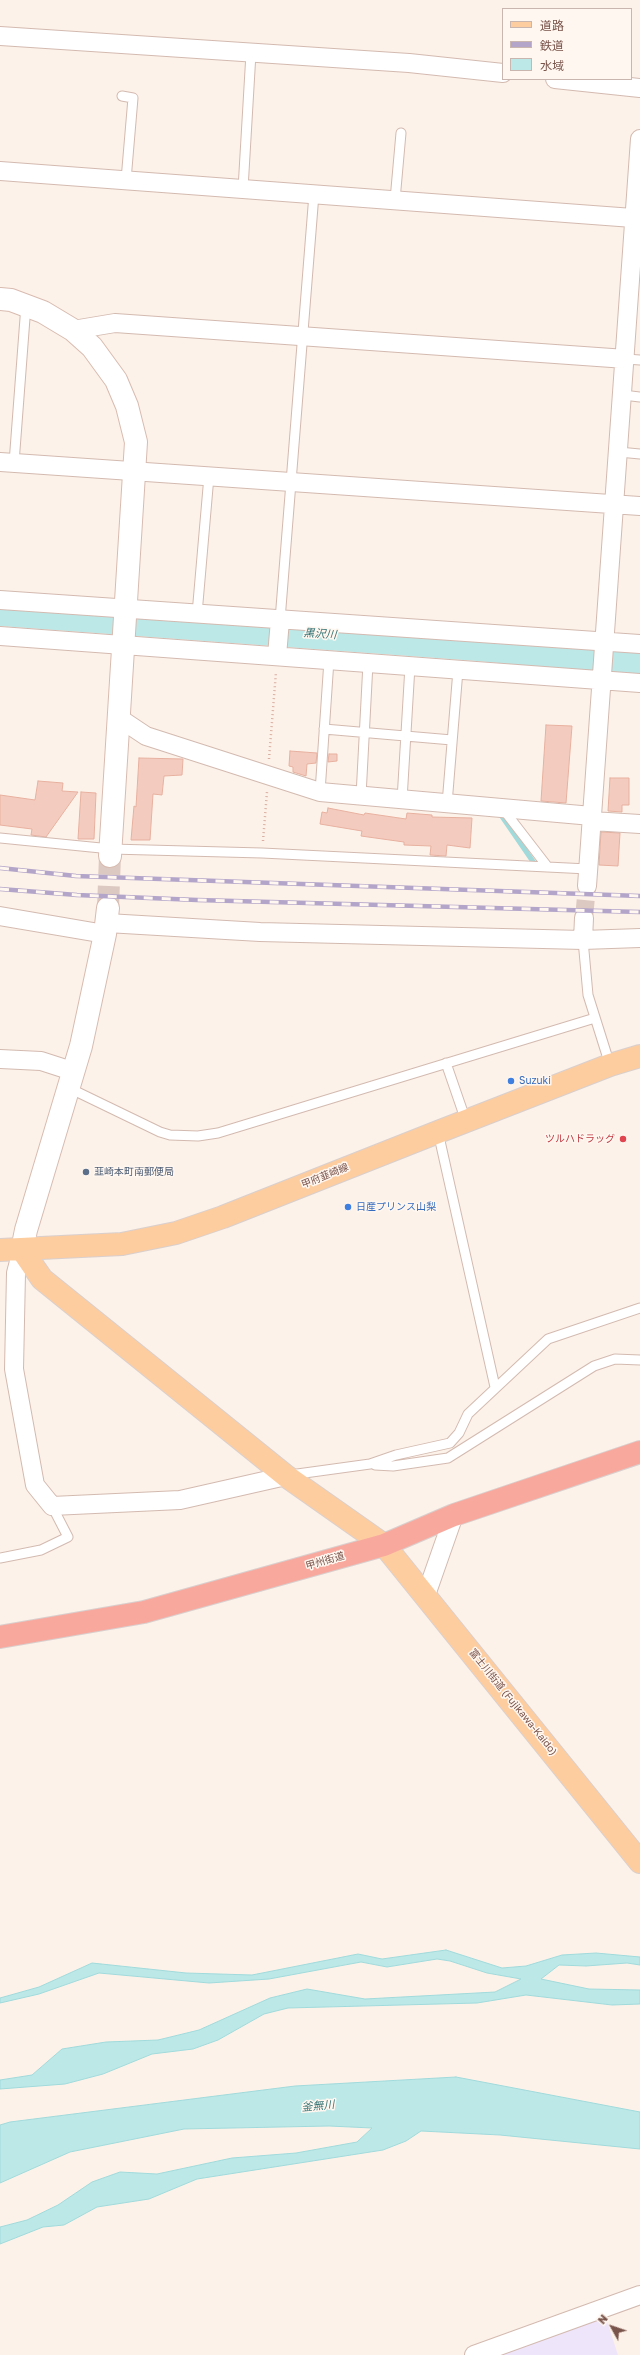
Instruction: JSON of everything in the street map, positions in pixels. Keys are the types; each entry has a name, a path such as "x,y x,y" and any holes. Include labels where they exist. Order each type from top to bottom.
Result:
{"highway":[{"name":"甲州街道","path":"0,1637 144,1612 384,1545 454,1515 640,1452"}],"main road":[{"name":"甲府韮崎線","path":"0,1250 122,1244 176,1233 223,1217 466,1121 640,1056"},
{"name":"富士川街道 (Fujikawa-Kaido)","path":"22,1250 42,1279 286,1476 384,1545 426,1595 640,1862"}],"street":[{"path":"0,36 409,63 502,73"},
{"path":"564,80 640,88"},
{"path":"588,877 619,452 632,396 640,139"},
{"path":"0,171 637,218"},
{"path":"0,299 11,300 43,312 73,330 92,347 116,380 127,406 136,442 120,718 110,852"},
{"path":"73,330 115,323 303,335 633,360"},
{"path":"7,462 640,506"},
{"path":"0,600 640,644"},
{"path":"277,656 280,620"},
{"path":"0,636 640,683"},
{"path":"120,718 146,736 320,792 503,808 640,824"},
{"path":"0,916 260,932 583,940 640,938"},
{"path":"583,940 584,918"},
{"path":"107,922 81,1046 26,1230 16,1273 7,1372 35,1484 52,1506 180,1500 286,1476"},
{"path":"0,1059 41,1061 70,1080"},
{"path":"426,1595 454,1515"},
{"path":"474,2355 640,2295"}],"lane":[{"path":"243,189 251,53"},
{"path":"122,96 133,98 126,180"},
{"path":"395,200 401,133"},
{"path":"280,620 314,194"},
{"path":"7,462 26,306"},
{"path":"619,452 640,454"},
{"path":"197,614 209,476"},
{"path":"320,792 329,660"},
{"path":"361,796 368,663"},
{"path":"402,800 410,666"},
{"path":"447,804 458,670"},
{"path":"324,730 452,740"},
{"path":"503,808 547,866"},
{"path":"0,838 110,852 262,853 547,866 588,877"},
{"path":"583,940 588,995 610,1066"},
{"path":"70,1080 160,1132 170,1135 198,1136 218,1133 595,1018"},
{"path":"446,1063 466,1121"},
{"path":"438,1132 495,1387"},
{"path":"286,1476 370,1464 396,1455 450,1443 459,1434 468,1414 495,1387 548,1339 640,1308"},
{"path":"370,1464 392,1466 448,1458 594,1366 615,1359 640,1360"},
{"path":"0,1558 41,1550 68,1537 52,1506"}],"path":[{"path":"262,853 277,656"}],"shaded area":[{"path":"604,2312 618,2355 473,2355"}],"water":[{"path":"446,1950 502,1968 526,1966 562,1955 596,1953 640,1957 640,1965 627,1963 586,1966 559,1965 541,1979 589,1989 640,1990 640,2004 612,2005 526,1995 477,2003 288,2008 264,2014 218,2040 193,2049 152,2054 103,2074 65,2084 0,2089 0,2080 32,2075 62,2049 106,2042 158,2040 199,2030 270,1998 307,1989 365,1999 495,1992 521,1979 487,1973 450,1961 437,1959 387,1967 361,1962 269,1979 209,1983 99,1973 39,1994 0,2003 0,1998 39,1987 92,1963 186,1973 252,1975 358,1954 382,1959"},
{"name":"釜無川","path":"456,2077 640,2112 640,2149 500,2135 421,2131 406,2141 383,2150 197,2179 149,2199 97,2207 64,2225 43,2227 0,2244 0,2227 27,2220 58,2205 92,2182 120,2172 157,2174 232,2158 296,2153 357,2142 372,2128 329,2126 184,2129 70,2152 0,2183 0,2125 10,2122 295,2086"}],"building":[{"path":"546,725 572,726 566,803 541,801"},
{"path":"290,751 317,753 316,763 307,764 306,776 293,772 293,767 289,766"},
{"path":"329,754 337,754 337,761 328,762"},
{"path":"139,758 183,759 182,775 164,776 162,795 153,794 150,840 131,840 134,806 136,807"},
{"path":"610,778 629,778 629,805 622,805 622,812 608,811"},
{"path":"38,781 63,783 62,791 78,792 46,837 31,835 32,829 0,825 0,795 35,800"},
{"path":"81,792 96,793 94,839 78,839"},
{"path":"328,808 364,815 365,813 406,819 407,813 432,815 432,817 472,818 470,848 447,845 446,856 430,855 431,846 404,845 404,842 361,836 362,831 320,824 322,812 327,813"},
{"path":"601,832 620,833 618,866 599,865"}],"waterway":[{"name":"黒沢川","path":"0,611 478,646 640,661"},
{"path":"501,815 536,866"}],"tunnel":[{"path":"108,908 110,856"},
{"path":"584,918 587,886"}],"railway":[{"path":"0,868 76,876 640,896"},
{"path":"0,889 77,895 197,900 640,912"}],"place":[{"name":"Suzuki","path":"511,1081"},
{"name":"ツルハドラッグ","path":"623,1139"},
{"name":"韮崎本町南郵便局","path":"86,1172"},
{"name":"日産プリンス山梨","path":"348,1207"}]}
